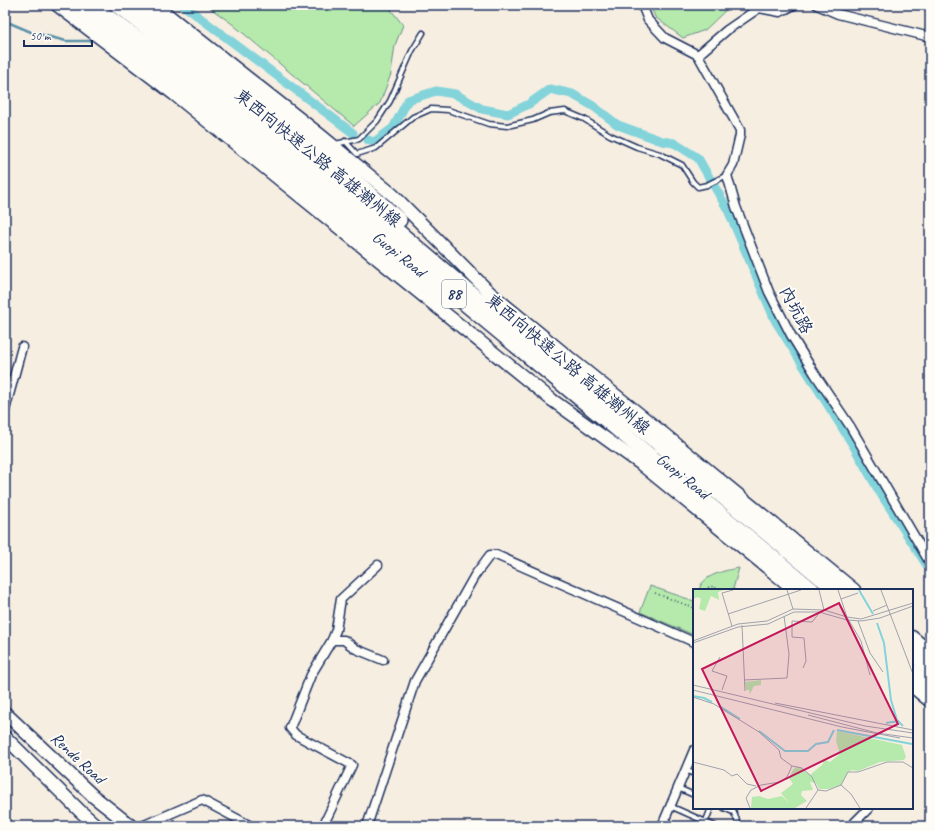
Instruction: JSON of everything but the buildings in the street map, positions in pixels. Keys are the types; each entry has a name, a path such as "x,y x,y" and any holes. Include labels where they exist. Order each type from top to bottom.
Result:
{"highway":[{"path":"68,5 121,41 180,86 468,319 557,388 648,455"},
{"name":"東西向快速公路 高雄潮州線","path":"90,5 128,31 188,77 298,165 811,589"},
{"name":"東西向快速公路 高雄潮州線","path":"117,5 306,154 482,303 658,443 835,589"},
{"path":"140,5 314,144 384,206 464,281 482,303"},
{"path":"913,654 930,668"},
{"path":"913,673 930,687"}],"main road":[{"name":"Guopi Road","path":"57,5 174,94 546,395 641,464 794,589"},
{"name":"Guopi Road","path":"155,5 393,195 490,292 853,589"},
{"path":"913,639 930,652"},
{"path":"913,687 930,701"},
{"name":"Rende Road","path":"5,713 93,796 131,826"},
{"name":"Rende Road","path":"5,737 97,826"}],"street":[{"path":"642,5 648,20 665,38 698,56 740,130 733,165 727,175"},
{"path":"698,56 727,30 759,8 780,12 794,5"},
{"path":"817,5 838,14 930,37"},
{"name":"內坑路","path":"727,175 736,207 769,292 791,335 850,426 930,563"},
{"path":"5,410 22,347"},
{"path":"367,826 415,681 475,575 490,555 496,555 693,642"},
{"path":"323,826 352,765 296,735 290,728 311,675 332,640 336,630 341,599 378,565"},
{"path":"332,640 344,640 356,649 383,660"},
{"path":"663,826 670,806 693,754"},
{"path":"142,826 202,800 251,826"},
{"path":"851,826 868,809"}],"lane":[{"path":"332,145 359,139 377,121 390,101 412,51 423,32"},
{"path":"345,141 357,154 376,148 413,117 431,109 448,110 489,124 507,126 533,120 549,113 565,111 584,119 610,135 637,147 660,154 682,165 692,182 698,187 707,185 727,175"},
{"path":"686,770 693,774"},
{"path":"678,788 693,795"},
{"path":"670,806 705,824 715,826"},
{"path":"705,824 711,809"},
{"path":"733,810 738,819 739,826"}],"path":[{"path":"706,589 710,586 719,589"},
{"path":"655,593 693,608"}],"green space":[{"path":"206,5 394,5 391,10 403,25 395,45 391,74 380,103 354,126 231,23"},
{"path":"650,5 731,5 705,30 683,38 655,17"},
{"path":"739,568 733,589 699,589 701,585 710,577 728,570"},
{"path":"650,586 693,601 693,635 640,612"}],"waterway":[{"path":"183,5 353,133"},
{"path":"5,21 31,32 66,41 91,41"},
{"path":"368,140 374,142 393,128 408,100 436,91 455,94 482,109 508,114 529,104 550,89 572,94 593,106 618,125 662,141 674,143 698,158 728,210 775,320 853,445 879,491 930,570"}]}
